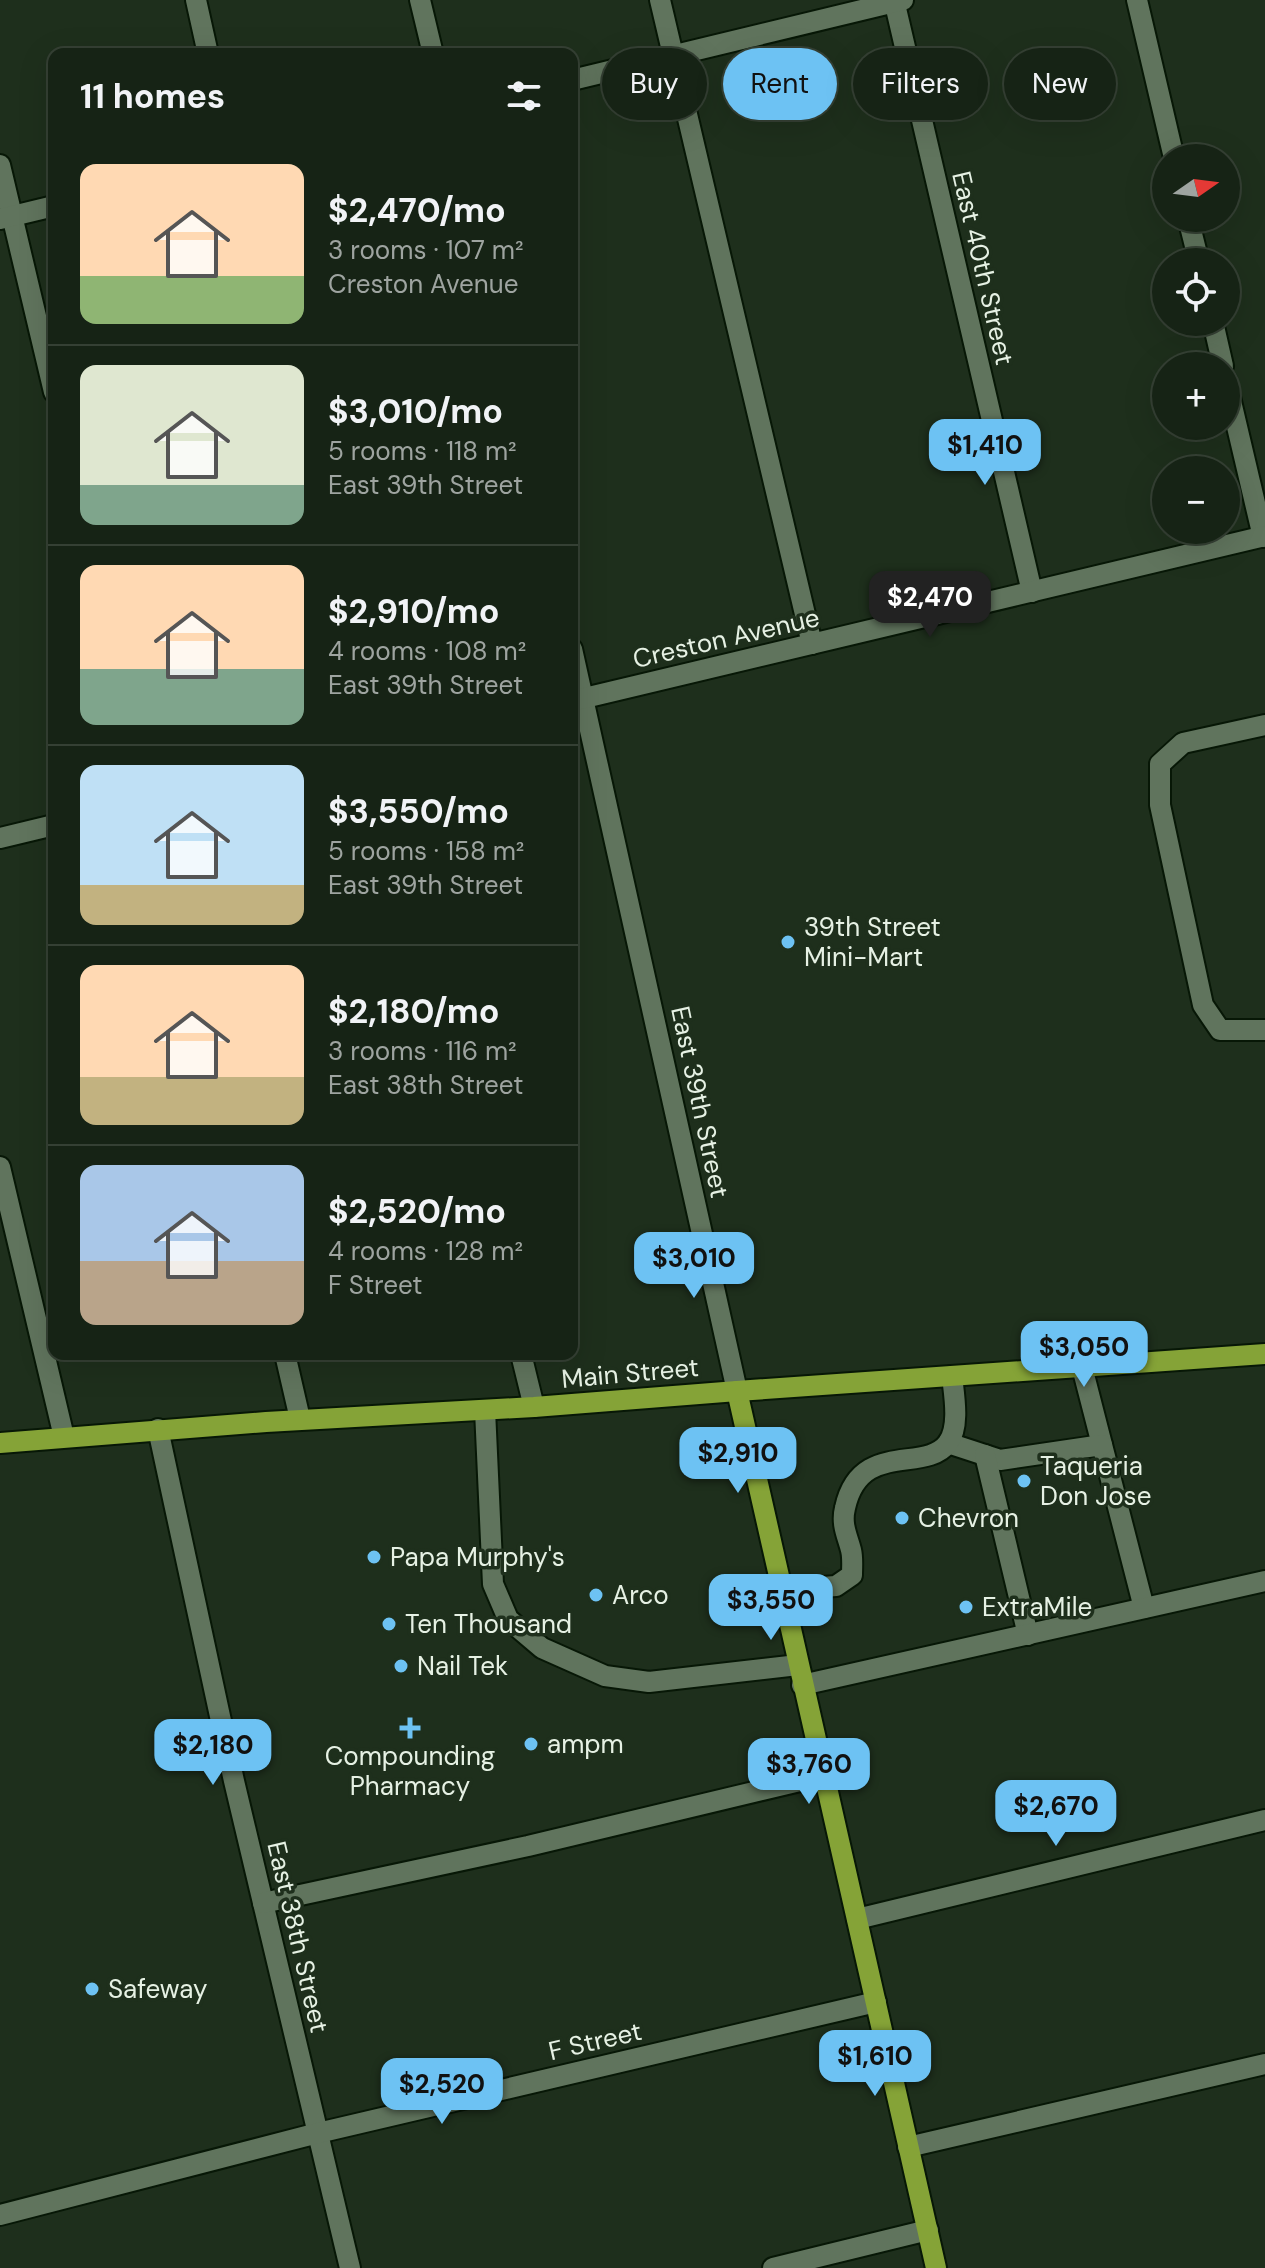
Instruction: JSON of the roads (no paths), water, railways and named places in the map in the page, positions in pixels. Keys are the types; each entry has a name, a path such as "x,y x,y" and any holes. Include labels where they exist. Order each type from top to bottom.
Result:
{"main road":[{"name":"Main Street","path":"0,1443 300,1419 534,1407 1265,1354"},
{"name":"East 39th Street","path":"737,1391 936,2268"}],"street":[{"path":"196,0 207,48"},
{"path":"420,0 432,48"},
{"path":"660,0 671,48"},
{"path":"1137,0 1171,144"},
{"path":"706,48 897,1"},
{"name":"East 40th Street","path":"897,1 1032,592"},
{"path":"578,79 602,73"},
{"path":"688,120 812,644"},
{"path":"0,165 6,217 48,370"},
{"path":"6,217 48,207"},
{"path":"1240,437 1264,536"},
{"name":"Creston Avenue","path":"578,700 1264,536"},
{"name":"East 39th Street","path":"578,700 737,1391"},
{"path":"1265,725 1183,743 1160,764 1160,805 1203,1005 1220,1030 1265,1030"},
{"path":"0,838 48,826"},
{"path":"0,1167 64,1437"},
{"path":"286,1360 300,1419"},
{"path":"522,1360 534,1407"},
{"path":"1082,1367 1144,1608"},
{"path":"781,1590 836,1586 852,1575 852,1553 843,1527 845,1506 854,1488 869,1469 890,1461 929,1456 948,1443 955,1421 952,1376"},
{"path":"485,1410 493,1584 508,1619 542,1648 605,1676 649,1682 800,1675 1028,1635 1265,1581"},
{"name":"East 38th Street","path":"158,1429 263,1903 350,2268"},
{"path":"948,1443 1000,1460 1102,1445"},
{"path":"985,1455 1028,1635"},
{"path":"263,1903 528,1846 825,1775"},
{"path":"857,1919 1265,1820"},
{"name":"F Street","path":"0,2215 318,2133 876,2002"},
{"path":"908,2147 1265,2064"},
{"path":"773,2268 928,2230"}],"place":[{"name":"39th Street Mini-Mart","path":"788,942"},
{"name":"Taqueria Don Jose","path":"1024,1481"},
{"name":"Chevron","path":"902,1518"},
{"name":"Papa Murphy's","path":"374,1557"},
{"name":"Arco","path":"596,1595"},
{"name":"ExtraMile","path":"966,1607"},
{"name":"Ten Thousand","path":"389,1624"},
{"name":"Nail Tek","path":"401,1666"},
{"name":"Compounding Pharmacy","path":"410,1728"},
{"name":"ampm","path":"531,1744"},
{"name":"Safeway","path":"92,1989"}]}
